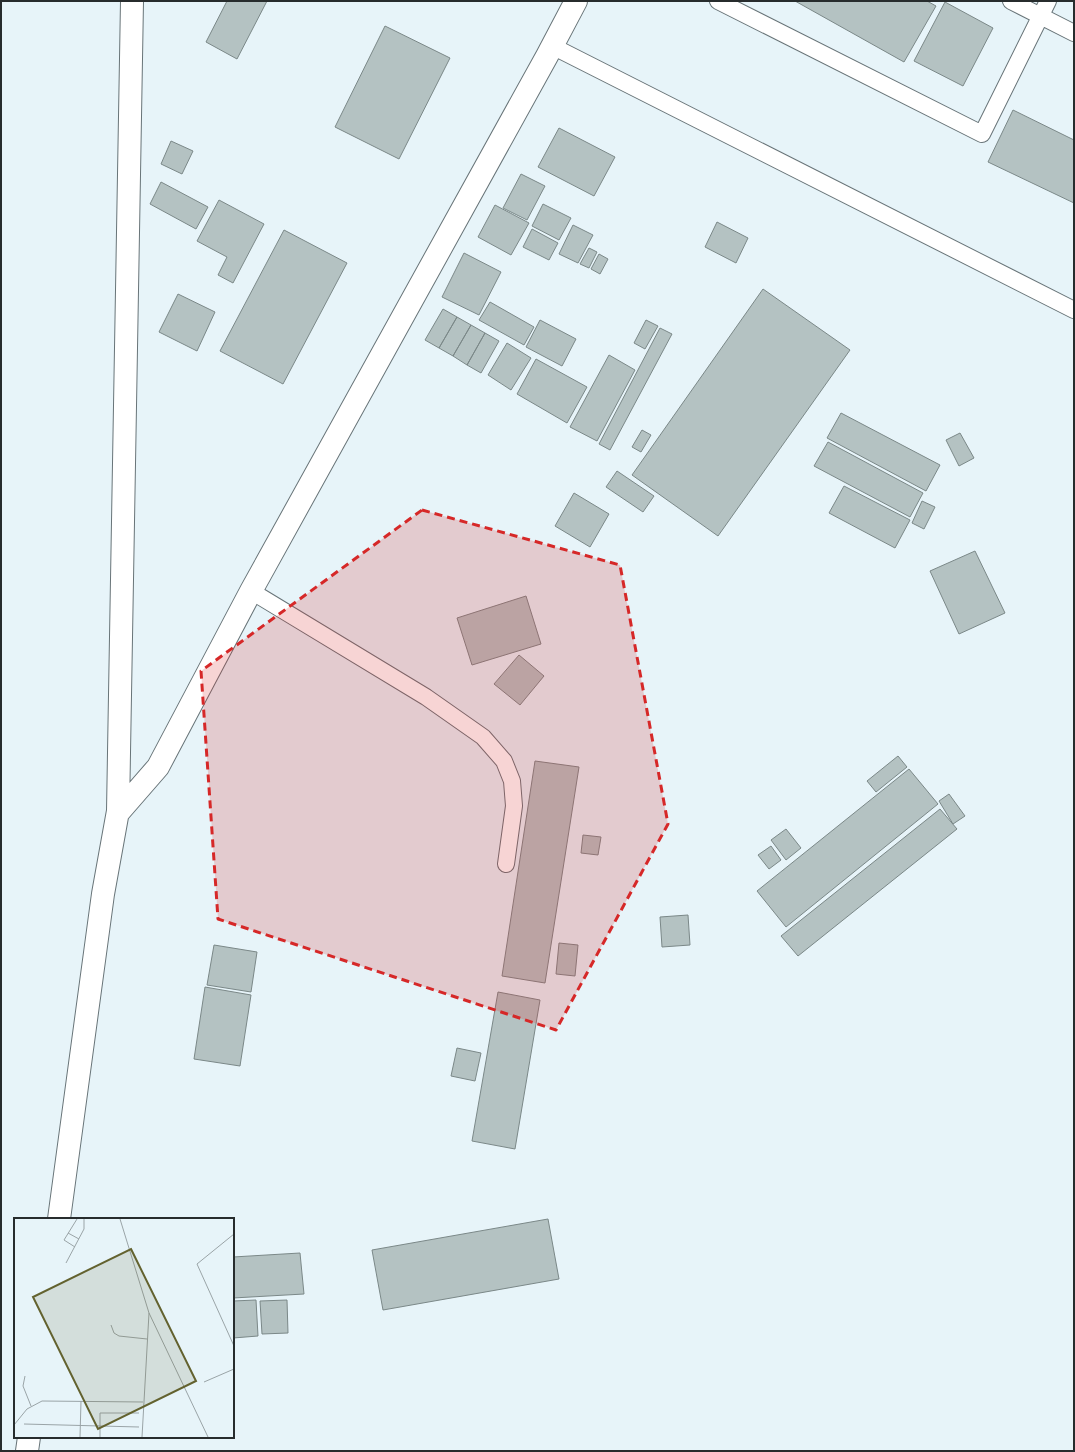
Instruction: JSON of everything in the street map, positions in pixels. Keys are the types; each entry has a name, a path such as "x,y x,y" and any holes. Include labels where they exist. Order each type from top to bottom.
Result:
{"street":[{"path":"59,1218 103,894 118,813 132,1"},
{"path":"118,813 158,767 252,591 576,1"},
{"path":"27,1451 29,1438"}],"lane":[{"path":"718,1 982,134 1048,1"},
{"path":"1011,1 1074,33"},
{"path":"552,46 1074,310"},
{"path":"252,591 426,697 482,737 504,761 512,781 514,806 506,864"}],"highlighted area":[{"path":"422,510 620,565 668,824 556,1030 218,919 201,671"}],"building":[{"path":"227,1 267,1 237,59 206,42"},
{"path":"795,1 927,1 936,6 904,62"},
{"path":"945,2 993,28 963,86 914,61"},
{"path":"385,26 450,58 399,159 335,127"},
{"path":"1013,110 1074,140 1074,203 988,162"},
{"path":"559,128 615,157 594,196 538,167"},
{"path":"171,141 193,151 182,174 161,164"},
{"path":"521,174 545,186 527,220 503,208"},
{"path":"161,182 208,207 196,229 150,204"},
{"path":"219,200 264,224 233,283 218,275 227,257 197,241"},
{"path":"543,204 571,218 559,240 532,226"},
{"path":"495,205 529,223 511,255 478,237"},
{"path":"717,222 748,238 736,263 705,247"},
{"path":"573,225 593,235 578,263 559,254"},
{"path":"532,229 558,243 549,260 523,247"},
{"path":"284,230 347,263 283,384 220,351"},
{"path":"589,248 597,252 589,268 580,264"},
{"path":"464,253 501,272 479,315 442,297"},
{"path":"599,254 608,259 600,274 591,269"},
{"path":"763,289 850,350 718,536 632,475"},
{"path":"178,294 215,312 197,351 159,332"},
{"path":"490,302 534,327 524,345 479,320"},
{"path":"443,309 457,317 439,348 425,340"},
{"path":"457,317 471,325 453,356 439,348"},
{"path":"540,320 576,339 562,366 526,347"},
{"path":"646,320 658,326 645,349 634,343"},
{"path":"471,325 485,333 467,365 453,356"},
{"path":"660,328 672,334 610,450 599,444"},
{"path":"485,333 499,341 481,373 467,365"},
{"path":"507,343 531,358 511,390 488,375"},
{"path":"609,355 635,370 597,441 570,427"},
{"path":"536,359 587,387 567,423 517,394"},
{"path":"841,413 940,465 926,491 827,438"},
{"path":"642,430 651,435 641,452 632,447"},
{"path":"960,433 974,458 959,466 946,440"},
{"path":"828,442 923,493 910,517 814,466"},
{"path":"617,471 654,496 643,512 606,487"},
{"path":"844,486 910,520 895,548 829,513"},
{"path":"574,493 609,514 590,547 555,526"},
{"path":"922,501 935,507 924,529 912,523"},
{"path":"975,551 1005,613 959,634 930,571"},
{"path":"526,596 541,644 472,665 457,618"},
{"path":"519,655 544,676 520,705 494,684"},
{"path":"898,756 907,767 876,792 867,781"},
{"path":"535,761 579,767 545,983 502,976"},
{"path":"909,769 938,804 786,927 757,891"},
{"path":"949,794 965,816 953,824 939,801"},
{"path":"940,809 957,829 798,956 781,936"},
{"path":"786,829 801,848 786,860 771,840"},
{"path":"583,835 601,837 598,855 581,853"},
{"path":"771,846 781,860 769,869 758,855"},
{"path":"688,915 690,945 662,947 660,917"},
{"path":"559,943 578,945 575,976 556,974"},
{"path":"214,945 257,952 251,992 207,985"},
{"path":"205,987 251,995 240,1066 194,1059"},
{"path":"498,992 540,1000 515,1149 472,1141"},
{"path":"457,1048 481,1053 475,1081 451,1076"},
{"path":"548,1219 559,1279 383,1310 372,1250"},
{"path":"300,1253 304,1294 234,1298 234,1257"},
{"path":"256,1300 258,1336 234,1338 234,1301"},
{"path":"287,1300 288,1333 262,1334 260,1301"}]}
